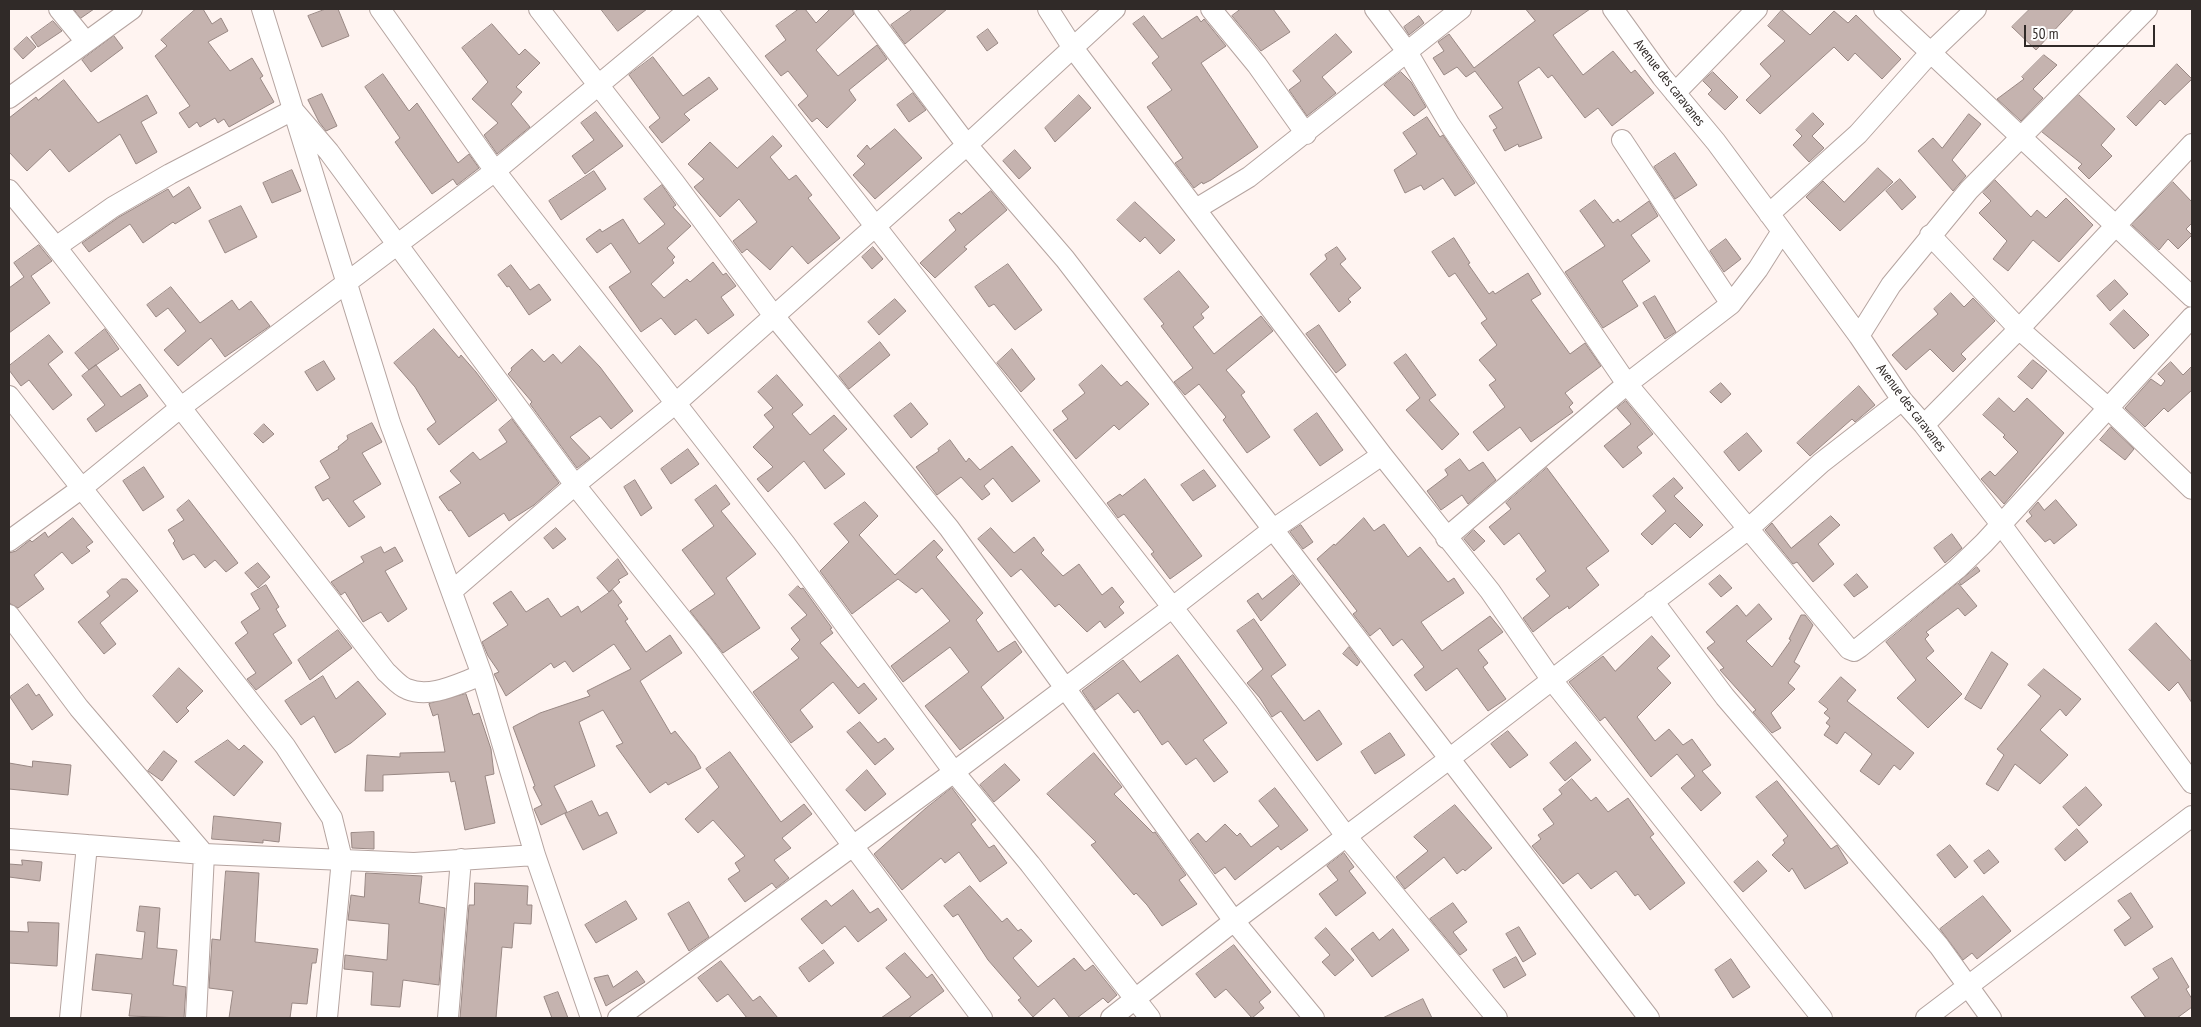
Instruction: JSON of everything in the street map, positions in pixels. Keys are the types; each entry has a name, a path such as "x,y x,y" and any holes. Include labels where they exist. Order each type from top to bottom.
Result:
{"street":[{"path":"59,9 86,42"},
{"path":"9,98 132,9"},
{"path":"262,9 390,423 482,675 535,855 591,1018"},
{"path":"380,9 495,171 786,545 954,772 1030,864 1150,1018"},
{"path":"539,9 674,182 774,316 949,528 1234,921 1314,1018"},
{"path":"9,541 82,488 180,408 346,285 495,171 690,9"},
{"path":"706,9 1173,608 1346,836 1498,1018"},
{"path":"864,9 968,145 1065,259 1648,1018"},
{"path":"1048,9 1074,48 1382,455 1490,591 1551,679 1822,1018"},
{"path":"452,591 575,485 676,403 968,145 1115,9"},
{"path":"1211,9 1258,65 1306,134"},
{"path":"1375,9 1406,50 1450,125 1627,384 1747,530 1849,649 1854,651 1984,543 2000,523 2192,318"},
{"path":"1196,209 1249,177 1306,134 1406,50 1461,9"},
{"name":"Avenue des caravanes","path":"1613,9 1675,93 1716,142 1859,336 1902,400 1924,425 2000,523 2192,783"},
{"path":"1675,93 1757,9"},
{"path":"1884,9 2192,297"},
{"path":"1769,214 1858,134 1930,53 1976,9"},
{"path":"1859,336 1891,285 1930,235 1969,190 2147,9"},
{"path":"293,110 329,152 575,485 701,643 982,1018"},
{"path":"56,248 113,207 170,174 293,110"},
{"path":"1622,140 1731,304"},
{"path":"1924,425 2019,329 2192,144"},
{"path":"9,190 386,672 405,689 420,692 437,691 482,675"},
{"path":"1446,538 1627,384 1731,304 1758,269 1782,231"},
{"path":"1930,235 2019,329 2108,408 2192,489"},
{"path":"9,396 285,746 332,818 342,859 327,1018"},
{"path":"1111,1018 1234,921 1747,530 1822,464 1902,400"},
{"path":"618,1018 954,772 1173,608 1272,530 1382,455"},
{"path":"1653,601 1726,697 1939,946 1966,986 1991,1018"},
{"path":"9,615 79,708 204,854 196,1018"},
{"path":"1926,1018 2192,816"},
{"path":"9,839 204,854 414,863 535,855"},
{"path":"70,1018 87,845"},
{"path":"448,1018 461,859"}],"building":[{"path":"74,9 94,9 81,18"},
{"path":"196,9 203,9 212,24 221,18 228,31 208,42 230,71 252,58 263,76 260,78 274,102 229,127 224,119 218,123 215,118 200,127 197,122 189,128 179,113 190,106 155,56 167,46 161,40"},
{"path":"326,9 338,9 349,36 322,47 308,16"},
{"path":"601,9 647,9 618,31"},
{"path":"799,9 805,9 816,23 830,9 852,9 854,14 816,50 838,76 877,45 887,59 849,90 856,100 827,128 817,118 812,122 798,105 808,96 788,71 781,76 765,56 786,40 776,26"},
{"path":"913,9 947,9 905,44 891,25"},
{"path":"1241,9 1273,9 1290,32 1261,51 1232,16"},
{"path":"1526,9 1590,9 1553,35 1583,75 1613,51 1631,73 1635,70 1654,93 1612,126 1598,108 1585,118 1552,75 1548,78 1539,67 1518,82 1542,138 1519,147 1518,144 1505,151 1493,130 1497,128 1489,116 1503,108 1475,71 1466,77 1457,67 1444,75 1433,58 1444,51 1438,42 1449,34 1474,68 1535,21"},
{"path":"2030,9 2074,9 2036,50 2012,27"},
{"path":"1782,10 1810,35 1834,11 1848,23 1856,15 1901,59 1882,79 1855,53 1848,61 1834,47 1760,114 1746,100 1771,76 1760,64 1785,41 1768,26"},
{"path":"1144,16 1162,39 1197,16 1201,22 1204,19 1226,46 1201,63 1258,147 1211,180 1203,184 1202,182 1194,188 1175,163 1183,158 1147,107 1172,90 1152,63 1159,57 1133,24"},
{"path":"1419,16 1424,23 1409,35 1404,27"},
{"path":"53,21 62,31 38,47 31,37"},
{"path":"492,24 519,55 525,49 540,63 516,87 522,92 511,104 530,127 497,154 484,135 498,123 472,99 488,82 462,48"},
{"path":"988,29 998,43 987,51 977,37"},
{"path":"1336,34 1352,52 1322,77 1336,93 1307,116 1289,90 1301,81 1293,71"},
{"path":"114,36 123,48 91,72 82,60"},
{"path":"27,37 36,47 23,59 14,49"},
{"path":"2044,55 2057,65 2033,89 2043,98 2021,121 1997,99 2024,79 2022,77"},
{"path":"653,57 683,96 709,77 718,89 684,114 690,120 662,143 649,127 660,118 629,75"},
{"path":"2177,64 2192,79 2165,105 2160,100 2136,126 2127,117"},
{"path":"1401,72 1411,82 1426,107 1414,116 1384,85"},
{"path":"1713,72 1738,97 1725,110 1708,94 1712,90 1703,81"},
{"path":"383,74 409,111 417,103 458,163 469,154 479,168 457,185 453,179 432,194 395,142 400,138 365,87"},
{"path":"64,80 98,123 147,95 157,113 141,122 157,152 136,164 120,134 69,172 50,149 27,171 9,152 9,118 36,97 38,100"},
{"path":"913,93 926,110 909,122 897,105"},
{"path":"322,94 337,126 326,131 319,122 308,100"},
{"path":"1079,95 1091,108 1055,142 1045,128"},
{"path":"2079,95 2115,129 2101,145 2112,156 2089,179 2078,168 2082,164 2042,132"},
{"path":"596,112 623,146 585,174 572,156 594,140 581,123"},
{"path":"1813,113 1824,124 1812,136 1824,148 1809,162 1793,145 1802,136 1796,130"},
{"path":"1969,114 1981,124 1952,160 1966,176 1953,191 1918,151 1933,138 1942,148"},
{"path":"1427,117 1440,137 1443,135 1475,183 1455,196 1443,178 1424,190 1421,185 1405,193 1394,170 1417,154 1403,133"},
{"path":"895,129 922,158 875,199 853,175 865,164 857,156 867,145 870,149"},
{"path":"773,136 782,146 770,157 789,180 796,175 812,195 808,198 840,238 808,264 792,246 770,270 747,249 742,253 733,241 757,222 739,199 720,217 694,187 704,179 688,164 710,142 737,168"},
{"path":"1015,150 1031,168 1019,179 1003,161"},
{"path":"1675,153 1697,185 1675,199 1654,167"},
{"path":"1878,168 1893,182 1840,231 1806,197 1823,181 1844,202"},
{"path":"292,170 301,191 272,203 263,183"},
{"path":"594,171 606,189 561,220 549,201"},
{"path":"1900,179 1916,197 1902,210 1886,191"},
{"path":"1995,180 2031,217 2037,210 2046,218 2066,198 2093,225 2059,262 2033,240 2008,271 1993,259 2007,241 1979,213 1991,201 1983,193"},
{"path":"2173,182 2192,202 2192,223 2186,229 2192,235 2178,249 2168,239 2159,250 2132,225"},
{"path":"662,185 676,205 673,207 691,226 667,248 675,257 672,260 674,263 651,284 664,298 687,279 690,282 713,262 723,275 726,273 736,286 721,297 734,315 708,334 696,319 675,335 661,318 641,332 609,287 631,272 611,243 597,253 586,239 600,229 602,232 623,219 639,244 665,224 644,199"},
{"path":"189,187 201,208 175,224 173,222 143,243 130,224 89,252 82,243 119,217 168,189 173,197"},
{"path":"991,191 1007,210 964,247 967,249 935,278 920,263 956,230 949,220 959,212 961,214"},
{"path":"1595,200 1613,223 1618,219 1620,222 1649,201 1658,216 1631,235 1650,261 1622,281 1638,306 1603,328 1565,272 1605,246 1580,211"},
{"path":"1135,202 1175,240 1160,254 1145,237 1140,242 1117,220"},
{"path":"241,206 257,237 225,253 209,221"},
{"path":"1454,238 1470,263 1468,264 1489,294 1493,291 1495,294 1528,273 1541,294 1531,300 1570,354 1585,343 1601,366 1565,393 1573,403 1569,407 1573,412 1531,442 1520,427 1488,451 1473,432 1505,407 1489,385 1496,380 1479,360 1497,345 1481,323 1487,319 1455,273 1449,277 1432,252"},
{"path":"1726,239 1741,259 1724,272 1710,251"},
{"path":"39,245 52,261 31,276 50,303 9,333 9,288 24,277 14,263"},
{"path":"873,247 883,259 872,269 862,257"},
{"path":"1337,247 1346,259 1340,264 1361,288 1348,299 1351,302 1339,312 1310,274 1327,259 1325,255"},
{"path":"1008,264 1042,310 1015,330 994,304 989,307 975,287"},
{"path":"511,265 530,290 539,284 551,300 529,315 509,286 507,287 498,275"},
{"path":"1179,271 1209,307 1201,314 1204,318 1193,327 1214,354 1261,316 1273,331 1226,370 1245,392 1241,395 1270,437 1247,453 1223,420 1226,417 1199,384 1185,395 1174,382 1193,368 1161,326 1164,324 1144,299"},
{"path":"2115,280 2128,294 2110,311 2097,296"},
{"path":"171,287 200,323 232,300 239,310 251,301 270,326 225,357 211,338 178,366 164,350 186,331 168,308 156,317 147,305"},
{"path":"1951,293 1964,307 1973,298 1995,321 1961,354 1966,359 1953,372 1930,349 1906,370 1892,355 1938,314 1934,309"},
{"path":"1655,296 1676,332 1665,339 1643,303"},
{"path":"895,299 906,311 879,335 868,322"},
{"path":"2124,310 2149,335 2134,349 2110,324"},
{"path":"1319,325 1346,365 1336,373 1306,334"},
{"path":"105,329 119,349 89,370 75,353"},
{"path":"434,329 459,358 461,355 497,400 439,445 427,429 436,422 415,387 394,363"},
{"path":"49,335 63,352 48,364 72,395 53,410 29,380 21,386 9,370 9,366"},
{"path":"880,342 890,355 849,389 839,376"},
{"path":"580,346 600,367 633,411 611,429 600,416 570,437 590,458 577,468 530,404 532,402 508,374 512,370 511,368 532,349 544,362 553,354 561,363"},
{"path":"1012,349 1035,379 1021,392 997,363"},
{"path":"1406,354 1436,395 1429,400 1459,434 1442,450 1406,410 1420,398 1394,363"},
{"path":"2033,360 2047,371 2032,389 2018,377"},
{"path":"324,361 335,379 317,391 305,372"},
{"path":"2171,362 2183,375 2192,366 2192,390 2168,412 2164,408 2145,427 2125,408 2151,379 2161,386 2165,381 2158,374"},
{"path":"96,365 121,397 140,384 148,396 96,432 87,419 105,405 82,376"},
{"path":"1102,365 1121,386 1127,381 1149,404 1119,430 1114,425 1076,459 1053,430 1068,419 1062,411 1085,393 1079,385"},
{"path":"777,375 803,405 792,414 810,435 834,415 847,429 823,450 845,474 825,489 804,461 768,492 757,479 773,467 753,447 774,427 764,415 773,408 758,392"},
{"path":"1721,383 1731,394 1721,403 1710,392"},
{"path":"1859,386 1875,405 1855,422 1852,419 1810,456 1797,443"},
{"path":"1999,398 2014,412 2027,398 2064,433 2004,504 1981,479 1990,471 1995,476 2018,452 2003,437 2005,435 1983,415"},
{"path":"1626,401 1653,434 1637,447 1642,453 1623,468 1604,446 1631,424 1617,408"},
{"path":"911,403 928,424 911,438 894,416"},
{"path":"1317,413 1343,450 1320,466 1294,430"},
{"path":"512,419 559,483 534,505 509,521 504,513 469,537 451,510 449,511 439,497 461,483 450,471 473,452 480,460 507,442 499,430"},
{"path":"372,423 382,442 362,453 381,484 353,501 365,517 349,527 328,498 323,501 315,487 330,478 320,461 339,449 338,447 348,439 347,436"},
{"path":"264,424 274,434 263,443 254,434"},
{"path":"2111,427 2134,449 2125,460 2100,440"},
{"path":"1747,433 1762,451 1739,471 1724,452"},
{"path":"950,440 966,462 969,458 980,470 1012,446 1040,481 1012,502 993,478 984,486 990,494 982,500 961,477 937,495 916,467 939,451 938,449"},
{"path":"688,449 699,464 671,484 661,469"},
{"path":"1460,459 1469,471 1483,462 1496,480 1468,504 1462,495 1441,510 1427,491 1448,475 1445,470"},
{"path":"144,467 164,497 143,511 123,481"},
{"path":"1547,468 1609,551 1586,568 1599,585 1569,609 1568,606 1533,632 1523,618 1550,596 1536,579 1546,571 1519,533 1504,545 1489,527 1511,509 1506,503"},
{"path":"1204,470 1216,486 1193,501 1181,485"},
{"path":"1674,478 1683,488 1674,496 1703,525 1690,538 1675,523 1652,545 1641,534 1666,511 1653,496"},
{"path":"1145,479 1202,556 1170,579 1151,554 1154,552 1124,514 1118,518 1107,503 1120,494 1122,496"},
{"path":"635,480 652,508 641,516 624,487"},
{"path":"716,485 730,504 721,511 756,554 726,578 760,628 723,653 690,611 715,594 682,550 714,526 695,500"},
{"path":"189,500 238,563 226,572 215,560 205,568 194,554 183,560 173,543 175,541 168,530 184,520 177,510"},
{"path":"2056,500 2077,525 2054,544 2050,539 2045,542 2026,521 2032,516 2029,512 2038,502 2044,510"},
{"path":"865,502 878,516 859,535 895,575 934,540 943,550 936,557 983,613 976,620 998,652 1015,641 1022,652 981,687 1004,718 960,750 925,706 969,672 950,647 903,682 891,666 950,621 922,588 916,593 898,579 852,614 820,571 849,542 834,524"},
{"path":"1831,516 1840,525 1818,544 1834,564 1813,582 1797,562 1793,564 1765,530 1772,523 1791,548"},
{"path":"73,518 93,542 86,547 90,551 72,564 62,552 34,575 44,589 18,608 9,603 9,553 16,551 30,540 32,542 45,532 48,537"},
{"path":"1364,518 1374,531 1384,524 1408,557 1420,547 1448,582 1454,578 1464,593 1421,622 1442,651 1490,616 1503,632 1478,650 1488,663 1483,667 1506,699 1488,711 1457,668 1426,691 1414,675 1424,667 1402,639 1393,646 1380,628 1370,636 1353,614 1357,611 1317,559"},
{"path":"1301,525 1313,542 1303,549 1290,532"},
{"path":"556,528 566,539 553,549 544,538"},
{"path":"991,528 1014,553 1034,537 1044,550 1041,553 1063,576 1079,564 1102,595 1112,587 1124,602 1119,607 1124,613 1105,628 1100,621 1087,632 1059,604 1055,607 1021,569 1011,577 978,539"},
{"path":"1474,530 1485,541 1474,551 1464,539"},
{"path":"1952,534 1962,548 1945,563 1934,548"},
{"path":"381,547 384,553 395,547 403,561 385,571 407,609 388,622 381,612 363,622 345,592 341,595 331,582 364,562 361,557"},
{"path":"618,559 628,574 618,580 620,582 609,592 597,578"},
{"path":"258,563 270,577 258,588 245,573"},
{"path":"1977,567 1980,571 1961,585 1959,582"},
{"path":"1857,574 1868,587 1854,597 1844,585"},
{"path":"1293,575 1300,584 1261,621 1247,601 1258,593 1262,599"},
{"path":"1720,575 1732,588 1721,597 1709,584"},
{"path":"122,579 127,579 138,591 100,623 116,644 104,654 78,622 110,596 107,592"},
{"path":"1958,583 1977,606 1965,616 1958,608 1926,632 1929,635 1925,639 1934,651 1926,658 1962,694 1928,728 1897,698 1916,680 1886,642"},
{"path":"266,585 279,607 276,609 286,626 273,634 292,663 256,690 247,679 256,673 235,643 248,633 241,622 260,609 251,594"},
{"path":"798,586 801,589 803,588 832,628 830,629 833,633 820,643 858,688 864,683 877,699 859,714 833,682 800,710 813,727 791,743 753,692 799,658 791,649 800,640 791,628 807,615 789,595"},
{"path":"613,590 622,602 618,605 628,619 625,621 646,652 670,635 682,653 640,681 671,734 675,731 695,756 701,768 668,785 666,782 650,793 616,746 623,743 603,710 579,722 595,766 554,786 567,812 541,825 534,809 542,805 533,787 535,786 513,727 540,713 590,696 587,691 631,669 614,644 573,672 565,661 554,668 551,663 506,696 494,674 499,672 488,656 482,642 508,625 493,603 511,591 526,612 548,598 561,617 578,606 581,612"},
{"path":"1759,604 1772,619 1746,641 1772,667 1791,640 1789,639 1801,615 1805,615 1813,625 1794,662 1800,666 1788,683 1795,689 1771,713 1781,728 1772,733 1753,712 1756,710 1720,670 1724,668 1707,648 1715,642 1706,632 1737,605 1746,616"},
{"path":"1254,619 1286,665 1271,676 1304,721 1319,710 1342,744 1317,761 1281,711 1272,717 1260,698 1247,683 1263,669 1237,631"},
{"path":"2156,623 2192,662 2192,703 2178,682 2169,691 2129,650"},
{"path":"338,630 352,648 310,680 298,660"},
{"path":"1652,636 1670,656 1657,668 1671,683 1637,717 1655,741 1669,729 1683,745 1692,739 1711,765 1702,771 1721,793 1701,811 1681,788 1695,776 1677,754 1651,777 1605,717 1600,721 1569,682 1603,656 1615,671"},
{"path":"1349,647 1360,662 1357,666 1343,654"},
{"path":"1992,652 2008,664 1981,709 1965,699"},
{"path":"1178,655 1227,723 1203,740 1228,772 1214,782 1196,758 1186,765 1168,741 1162,745 1138,710 1134,713 1118,693 1095,710 1082,691 1123,660 1140,682"},
{"path":"179,668 203,691 186,708 189,711 177,723 153,696"},
{"path":"2044,669 2081,699 2066,716 2060,709 2040,730 2068,755 2040,784 2015,764 1998,791 1986,784 2004,755 1997,749 2041,696 2028,685"},
{"path":"323,676 336,699 358,681 386,714 351,743 335,753 314,716 301,725 285,701"},
{"path":"1841,677 1856,690 1847,701 1914,753 1900,770 1894,765 1879,785 1860,771 1872,754 1845,732 1837,744 1824,735 1830,726 1826,723 1830,718 1824,713 1828,709 1819,702"},
{"path":"28,684 36,696 39,694 53,715 32,730 10,697"},
{"path":"466,694 473,715 479,713 491,749 494,774 485,776 495,823 465,830 455,781 451,782 449,772 383,775 383,791 365,791 367,755 400,757 400,753 445,752 438,714 433,716 429,704"},
{"path":"860,722 878,743 885,738 894,749 875,765 847,732"},
{"path":"1508,731 1528,755 1510,768 1491,744"},
{"path":"1390,733 1405,755 1375,774 1361,752"},
{"path":"228,740 239,750 244,745 263,762 234,796 195,762"},
{"path":"1576,742 1591,760 1565,781 1550,763"},
{"path":"164,751 177,761 162,781 148,771"},
{"path":"730,752 781,822 804,804 812,814 782,838 791,848 774,860 789,878 776,888 772,883 745,902 728,879 740,871 735,863 745,856 713,820 698,833 685,819 719,787 706,769"},
{"path":"1094,753 1122,787 1114,794 1153,833 1155,832 1186,875 1179,880 1197,904 1162,926 1147,905 1136,893 1134,895 1091,845 1096,842 1047,794"},
{"path":"33,761 71,765 68,795 9,789 9,763 32,767"},
{"path":"1005,764 1020,780 994,802 980,785"},
{"path":"867,770 886,794 865,811 846,790"},
{"path":"1572,779 1591,801 1596,797 1608,812 1628,798 1654,834 1650,837 1685,883 1650,910 1638,894 1635,896 1616,871 1591,889 1578,873 1563,884 1532,846 1541,839 1538,835 1554,824 1543,809 1562,794 1559,790"},
{"path":"1777,781 1831,849 1837,845 1848,863 1805,889 1792,868 1789,872 1772,855 1785,843 1783,840 1788,836 1756,797"},
{"path":"2086,787 2102,805 2079,826 2063,807"},
{"path":"952,788 976,820 971,824 989,848 994,845 1007,863 980,882 959,852 945,863 941,858 902,890 874,854 926,808"},
{"path":"1275,788 1308,830 1281,850 1278,846 1235,880 1225,867 1215,874 1190,840 1198,833 1206,842 1225,824 1237,836 1240,833 1251,847 1279,826 1259,801"},
{"path":"592,801 599,816 607,812 617,833 583,850 565,814"},
{"path":"1455,805 1492,848 1465,871 1463,869 1457,874 1444,857 1405,889 1396,877 1428,851 1414,837"},
{"path":"214,816 281,823 279,842 263,840 263,843 212,839"},
{"path":"2077,829 2088,842 2065,861 2055,849"},
{"path":"374,832 374,849 352,848 351,833"},
{"path":"1950,845 1968,867 1955,878 1937,855"},
{"path":"1989,850 1999,862 1984,874 1974,861"},
{"path":"1344,853 1354,867 1349,871 1366,893 1336,916 1319,894 1338,880 1327,866"},
{"path":"22,860 42,862 40,881 9,877 9,864 22,865"},
{"path":"1758,861 1767,871 1743,892 1734,882"},
{"path":"226,871 259,873 255,942 318,949 316,963 312,963 307,1004 292,1003 290,1018 229,1018 233,991 209,988 212,939 220,940"},
{"path":"366,873 422,876 419,903 445,908 439,985 403,980 400,1007 371,1005 373,972 344,969 345,955 387,960 389,924 348,920 351,895 364,897"},
{"path":"475,883 528,886 527,905 532,905 531,924 514,923 512,948 502,947 496,1018 460,1018 469,905 474,905"},
{"path":"970,886 1002,922 1007,918 1018,931 1021,929 1032,941 1013,958 1038,987 1074,958 1085,971 1093,965 1117,995 1108,1003 1103,998 1077,1018 1070,1018 1054,998 1033,1017 1018,1000 1021,998 988,960 958,914 953,917 944,906"},
{"path":"853,890 870,913 878,908 887,920 858,942 845,926 822,944 801,919 826,900 831,906"},
{"path":"2131,893 2153,927 2125,946 2114,930 2131,918 2118,901"},
{"path":"1983,896 2011,931 1977,959 1972,953 1963,960 1940,929"},
{"path":"626,901 637,919 596,943 585,925"},
{"path":"689,902 709,937 689,951 668,914"},
{"path":"1453,903 1467,922 1453,932 1467,950 1460,955 1430,919"},
{"path":"140,906 160,908 157,948 177,950 173,985 186,987 184,1018 129,1016 132,994 92,990 96,954 142,959 145,932 137,931"},
{"path":"28,922 59,923 57,966 9,963 9,931 28,932"},
{"path":"1519,927 1536,954 1523,962 1506,934"},
{"path":"1326,928 1354,960 1335,976 1322,962 1330,955 1315,938"},
{"path":"1393,929 1409,950 1372,977 1351,949 1373,932 1379,940"},
{"path":"1234,945 1271,992 1259,1002 1264,1008 1252,1018 1226,989 1215,998 1196,974"},
{"path":"824,950 834,963 809,982 799,968"},
{"path":"905,953 927,978 932,974 944,991 908,1018 881,1018 911,997 886,968"},
{"path":"1516,957 1526,975 1504,988 1493,970"},
{"path":"2172,958 2189,987 2186,989 2192,999 2192,1007 2177,1018 2146,1018 2131,997 2159,978 2153,969"},
{"path":"1731,959 1750,987 1733,998 1715,970"},
{"path":"721,961 753,1001 760,996 778,1018 747,1018 728,994 717,1002 698,978"},
{"path":"637,971 645,982 606,1006 594,978 608,975 613,987"},
{"path":"558,992 568,1018 552,1018 544,997"},
{"path":"1423,999 1432,1018 1383,1018"}]}
